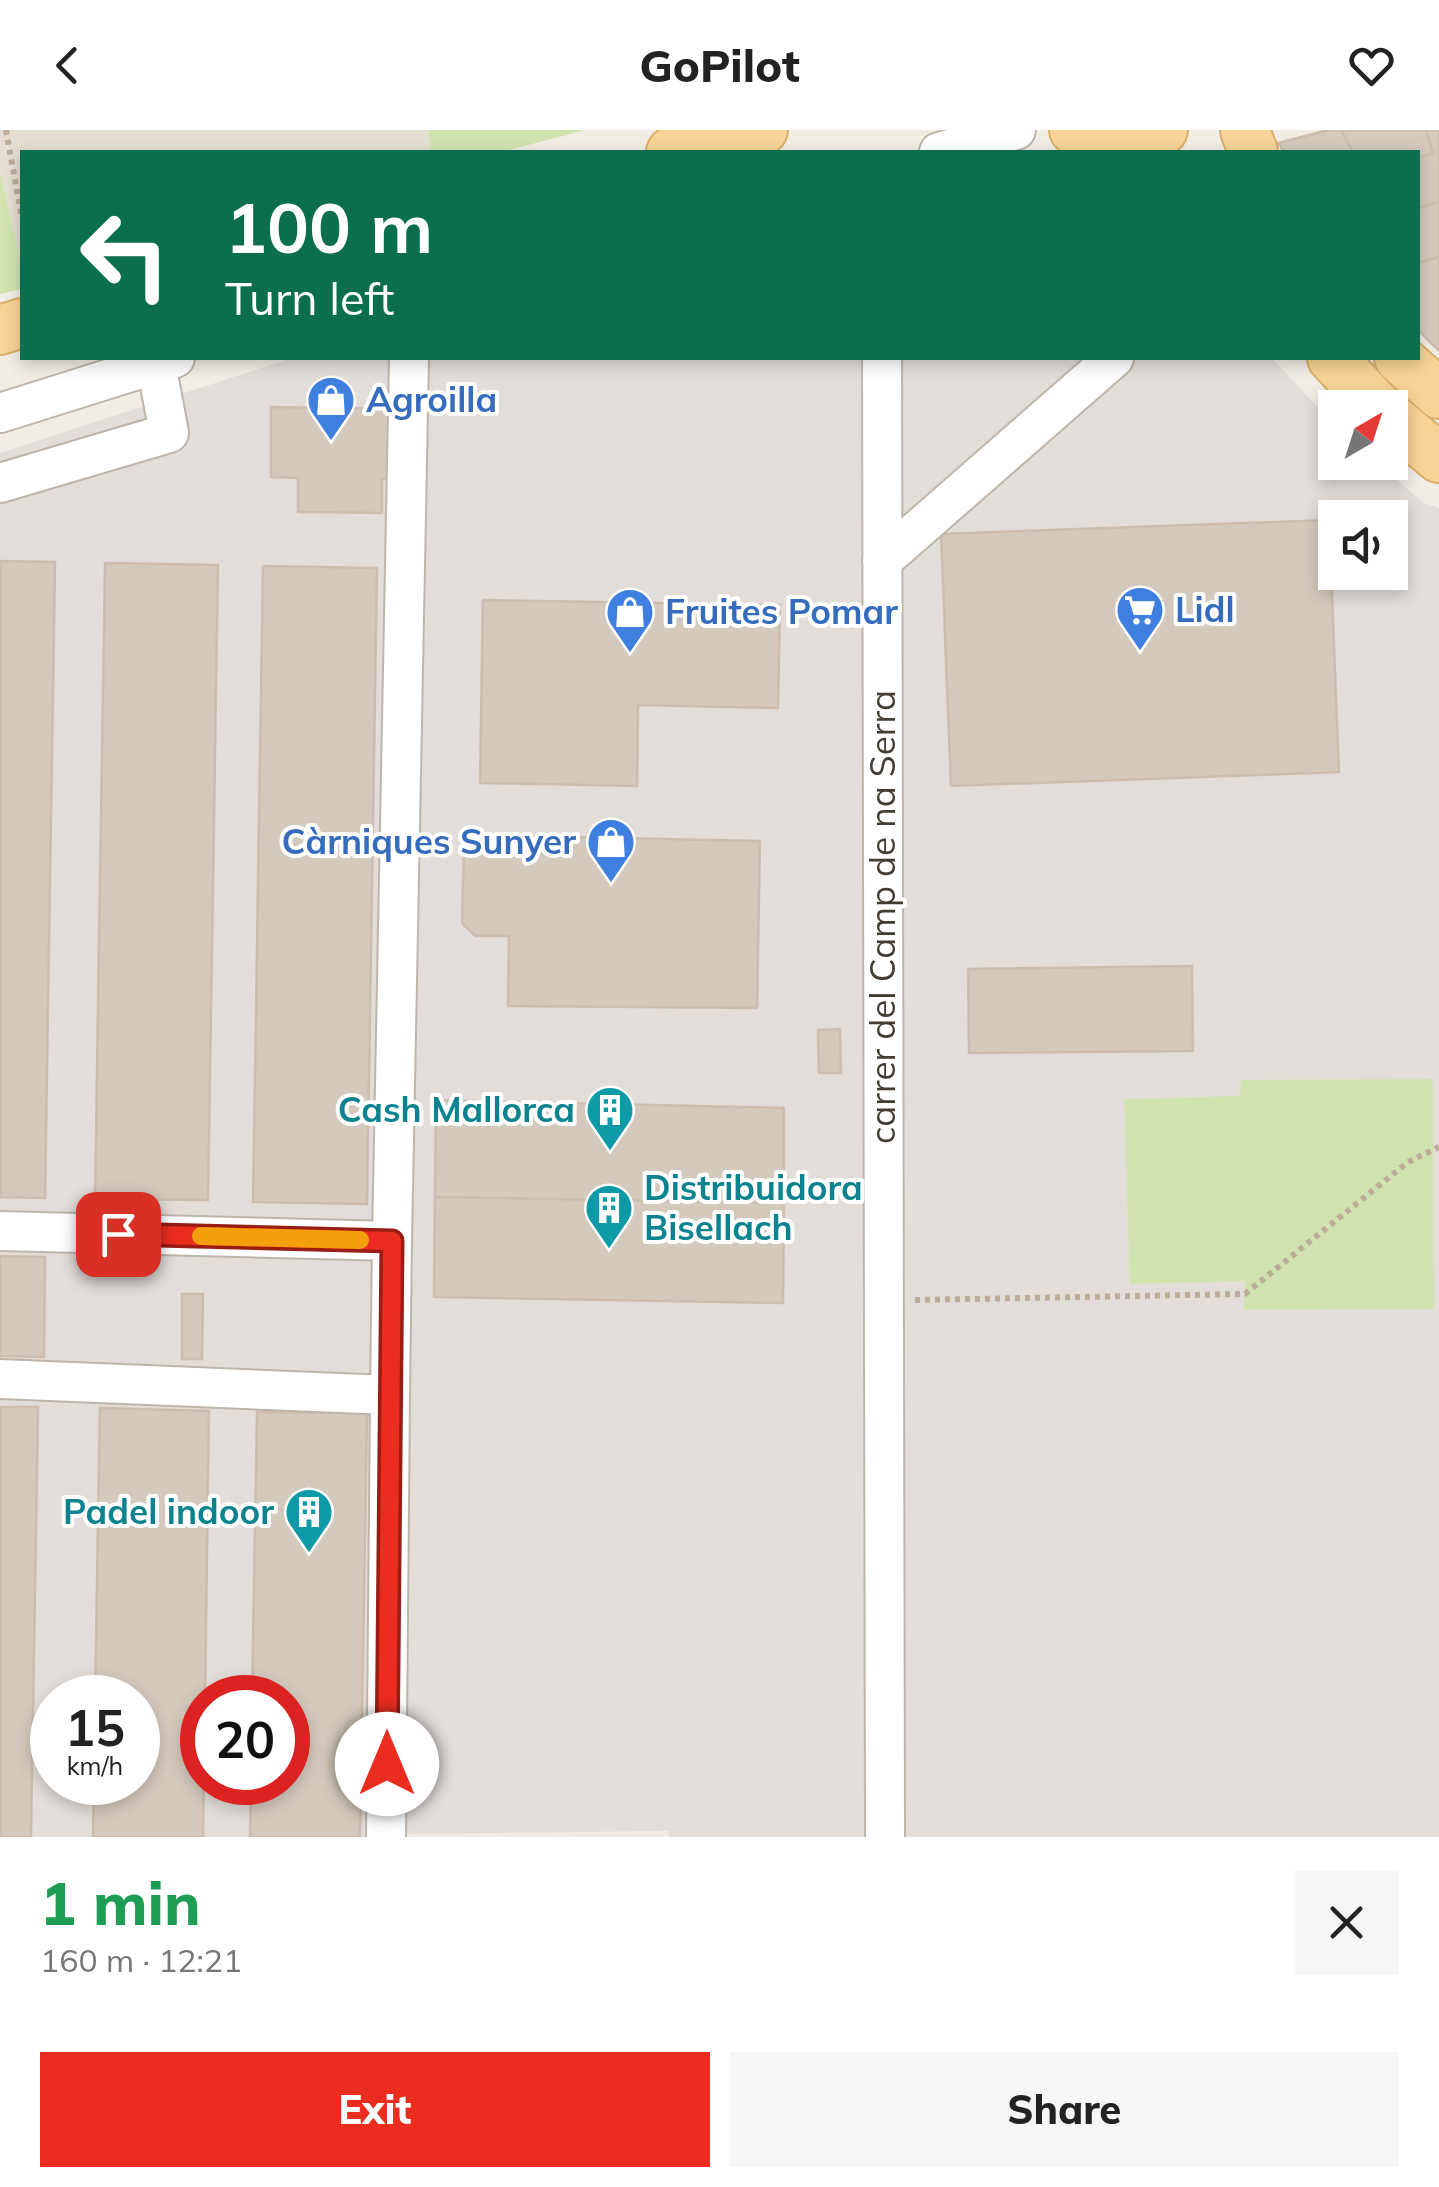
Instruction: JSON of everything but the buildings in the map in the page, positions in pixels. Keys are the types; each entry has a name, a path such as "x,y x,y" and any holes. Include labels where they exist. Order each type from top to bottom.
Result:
{"main road":[{"path":"679,150 763,130"},
{"path":"1074,130 1098,137 1158,140"},
{"path":"1334,360 1362,390"},
{"path":"1401,360 1439,394"},
{"path":"1408,432 1439,458"}],"street":[{"path":"945,150 1016,130"},
{"path":"386,1837 392,1241 410,360"},
{"name":"carrer del Camp de na Serra","path":"882,360 885,1837"},
{"path":"882,561 1112,360"},
{"path":"0,413 165,361 169,434 0,483"},
{"path":"0,1231 392,1241"},
{"path":"0,1379 390,1396"}],"path":[{"path":"6,130 20,208"},
{"path":"884,1300 1245,1294 1408,1162 1439,1147"}],"shaded area":[{"path":"0,130 428,130 431,150 20,150 20,259 0,172"},
{"path":"286,360 1274,360 1318,408 1318,480 1397,480 1424,503 1439,508 1439,1837 669,1837 668,1831 405,1837 0,1837 0,453"}],"green space":[{"path":"428,130 585,130 509,150 431,150"},
{"path":"0,172 20,259 20,289 0,294"},
{"path":"1433,1079 1434,1309 1244,1310 1245,1281 1130,1284 1124,1099 1239,1096 1242,1080"}],"slow traffic":[{"path":"201,1236 360,1240"}],"place":[{"name":"Agroilla","path":"331,442"},
{"name":"Lidl","path":"1140,652"},
{"name":"Fruites Pomar","path":"630,654"},
{"name":"Càrniques Sunyer","path":"611,884"},
{"name":"Cash Mallorca","path":"610,1152"},
{"name":"Distribuidora Bisellach","path":"609,1250"},
{"name":"Padel indoor","path":"309,1554"}],"route":[{"path":"118,1234 392,1241 387,1764"}]}
